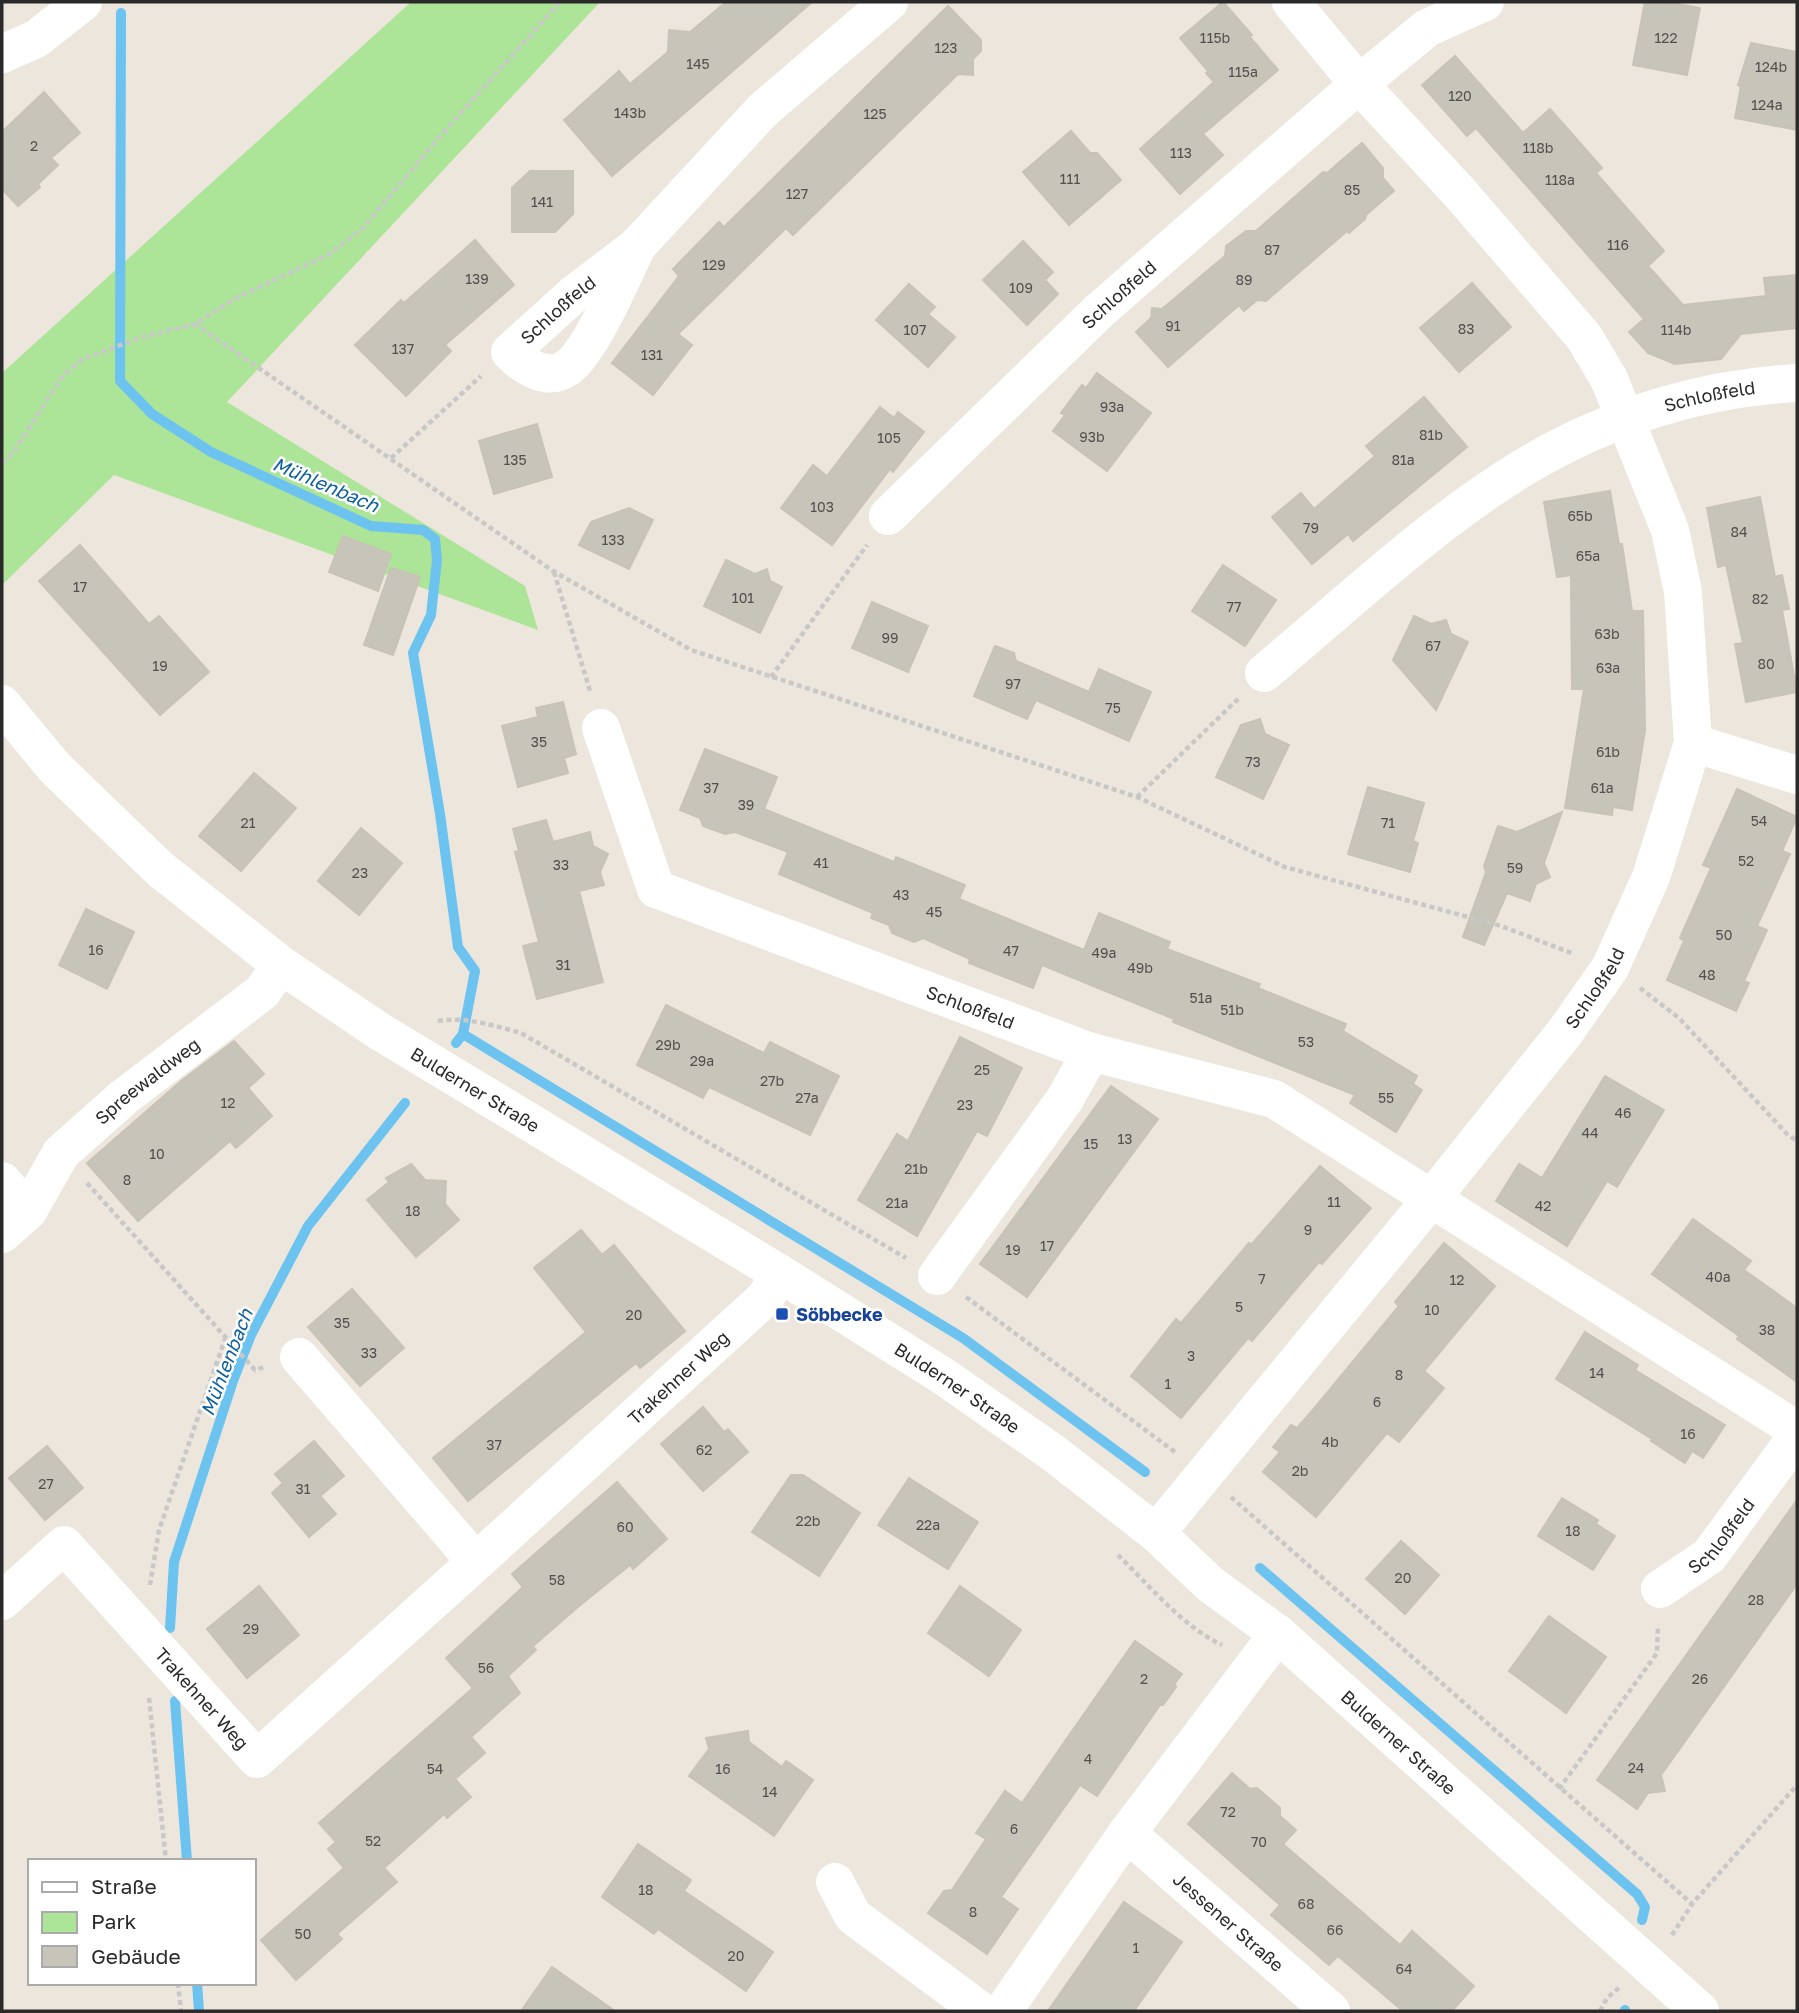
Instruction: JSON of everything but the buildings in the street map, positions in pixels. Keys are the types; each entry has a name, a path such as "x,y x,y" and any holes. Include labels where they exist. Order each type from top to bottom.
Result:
{"street":[{"path":"2,54 36,38 83,2"},
{"name":"Schloßfeld","path":"637,246 582,352 566,369 546,374 523,365 510,352 574,294 637,246 763,110 889,2"},
{"name":"Schloßfeld","path":"1156,1533 1432,1198 1564,1032 1610,968 1651,877 1693,743 1683,592 1670,530 1609,379 1584,337 1460,192 1359,84 1292,2"},
{"name":"Schloßfeld","path":"888,516 1099,311 1359,84 1427,29 1485,2"},
{"name":"Schloßfeld","path":"1264,673 1439,527 1527,466 1625,418 1699,395 1771,384 1797,383"},
{"name":"Bulderner Straße","path":"2,704 55,768 142,853 281,965 379,1031 779,1273 964,1391 1052,1452 1156,1533 1210,1584 1278,1634 1700,2011"},
{"name":"Schloßfeld","path":"601,728 656,889 1091,1052 1274,1099 1797,1430"},
{"path":"1693,743 1797,775"},
{"name":"Spreewaldweg","path":"15,1222 61,1153 124,1097 262,992 281,965"},
{"path":"937,1276 1065,1098 1091,1052"},
{"name":"Spreewaldweg","path":"2,1181 15,1222"},
{"name":"Trakehner Weg","path":"2,1601 64,1545 257,1759 766,1297 779,1273"},
{"path":"299,1357 476,1562"},
{"name":"Schloßfeld","path":"1660,1589 1709,1556 1797,1436"},
{"path":"1003,2011 1127,1833 1278,1634"},
{"name":"Jessener Straße","path":"1127,1833 1331,2011"},
{"path":"835,1882 853,1916 981,2011"}],"path":[{"path":"2,463 13,453 63,375 83,359 139,338 195,324 238,297 328,255 362,229 442,134 561,2"},
{"path":"195,324 553,571 691,650 1137,797 1285,867 1501,926 1610,968 1679,1018 1787,1134 1797,1141"},
{"path":"391,458 482,374 510,352"},
{"path":"771,677 888,516"},
{"path":"553,571 601,728"},
{"path":"1137,797 1264,673"},
{"path":"448,1019 489,1024 521,1033 937,1276 1204,1474 1692,1904"},
{"path":"61,1153 255,1370"},
{"path":"166,1859 143,1632 159,1530 225,1339"},
{"path":"1559,1789 1657,1653 1660,1589"},
{"path":"1667,1943 1692,1904 1797,1785"},
{"path":"178,1985 181,2011"},
{"path":"1600,2011 1607,1998 1621,1985"}],"green space":[{"path":"411,2 600,2 227,402 525,586 538,630 114,475 2,585 2,373"}],"waterway":[{"name":"Mühlenbach","path":"121,13 120,381 152,414 211,452 371,526 423,530 435,539 437,560 431,615 413,653 440,814 458,947 475,971 463,1034 456,1043"},
{"path":"463,1034 963,1338 1145,1472"},
{"name":"Mühlenbach","path":"170,1628 174,1562 233,1381 251,1335 308,1226 405,1103"},
{"path":"1260,1568 1637,1894 1645,1907 1642,1920"},
{"name":"Mühlenbach","path":"175,1701 187,1859"},
{"name":"Mühlenbach","path":"197,1985 199,2011"}],"place":[{"name":"Söbbecke","path":"782,1314"}]}
